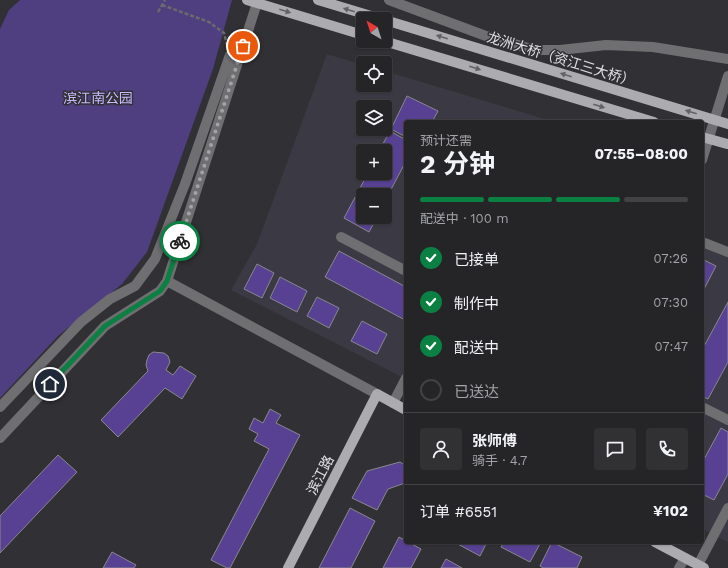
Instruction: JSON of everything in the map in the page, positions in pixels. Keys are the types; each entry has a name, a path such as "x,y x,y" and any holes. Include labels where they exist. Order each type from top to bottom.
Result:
{"main road":[{"path":"247,0 356,33"},
{"path":"318,0 358,12"},
{"name":"龙洲大桥（资江三大桥）","path":"392,22 728,124"},
{"path":"392,43 647,120"},
{"path":"704,138 728,144"},
{"path":"377,394 404,409"},
{"name":"滨江路","path":"288,568 377,394"},
{"path":"659,544 701,566"}],"street":[{"path":"0,438 105,326 160,291 167,281 258,0"},
{"path":"389,0 486,36 535,50 560,50 606,45 653,47 728,59"},
{"path":"0,407 81,322 110,299 135,286 155,259 185,184 230,55"},
{"path":"704,154 728,76"},
{"path":"341,237 404,270"},
{"path":"704,243 728,252"},
{"path":"167,281 377,394"},
{"path":"393,403 404,382"},
{"path":"704,408 728,420"},
{"path":"701,566 728,508"},
{"path":"679,568 685,558"}],"path":[{"path":"158,12 165,0"},
{"path":"162,5 209,22 224,33 230,55"}],"shaded area":[{"path":"327,54 356,63 356,92 392,92 392,73 548,120 404,120 404,378 231,290 257,244"},
{"path":"704,249 728,257 728,542 704,530"}],"green space":[{"name":"滨江南公园","path":"20,0 232,0 213,69 147,252 122,284 58,336 0,398 0,29 9,10"}],"building":[{"path":"407,96 438,111 433,120 404,120 404,136 392,130 392,127"},
{"path":"392,132 404,139 404,165 392,188 360,188 364,180 392,180 392,144 383,144 387,136 392,136"},
{"path":"356,196 356,224 373,224 369,232 344,218"},
{"path":"339,251 404,286 404,319 325,277"},
{"path":"704,260 716,266 704,289"},
{"path":"257,264 274,273 262,298 244,289"},
{"path":"280,277 307,291 297,312 270,298"},
{"path":"317,297 339,308 329,328 307,316"},
{"path":"728,302 728,362 708,399 704,397 704,346"},
{"path":"362,321 387,334 377,354 351,341"},
{"path":"153,352 164,353 168,356 170,362 166,370 173,375 180,366 196,376 182,399 165,388 118,437 101,420 148,371 146,365 147,360 149,355"},
{"path":"270,409 281,415 276,423 300,435 230,568 227,568 211,560 269,449 254,441 258,434 249,429 254,418 263,423"},
{"path":"721,428 728,432 728,474 714,500 704,495 704,459"},
{"path":"58,455 77,472 0,553 0,516"},
{"path":"400,462 404,465 404,483 388,489 377,510 352,498 367,471"},
{"path":"350,508 375,521 351,568 319,568"},
{"path":"399,537 404,540 404,544 412,544 421,549 411,568 383,568"},
{"path":"458,544 486,544 480,556"},
{"path":"503,544 540,544 530,562 501,547"},
{"path":"551,544 556,544 582,557 577,568 543,568 540,566"},
{"path":"112,552 136,565 134,568 103,568"},
{"path":"446,559 462,568 441,568"}],"way so far":[{"path":"180,241 243,46"}],"route":[{"path":"50,384 105,326 160,291 167,281 180,241"}]}
